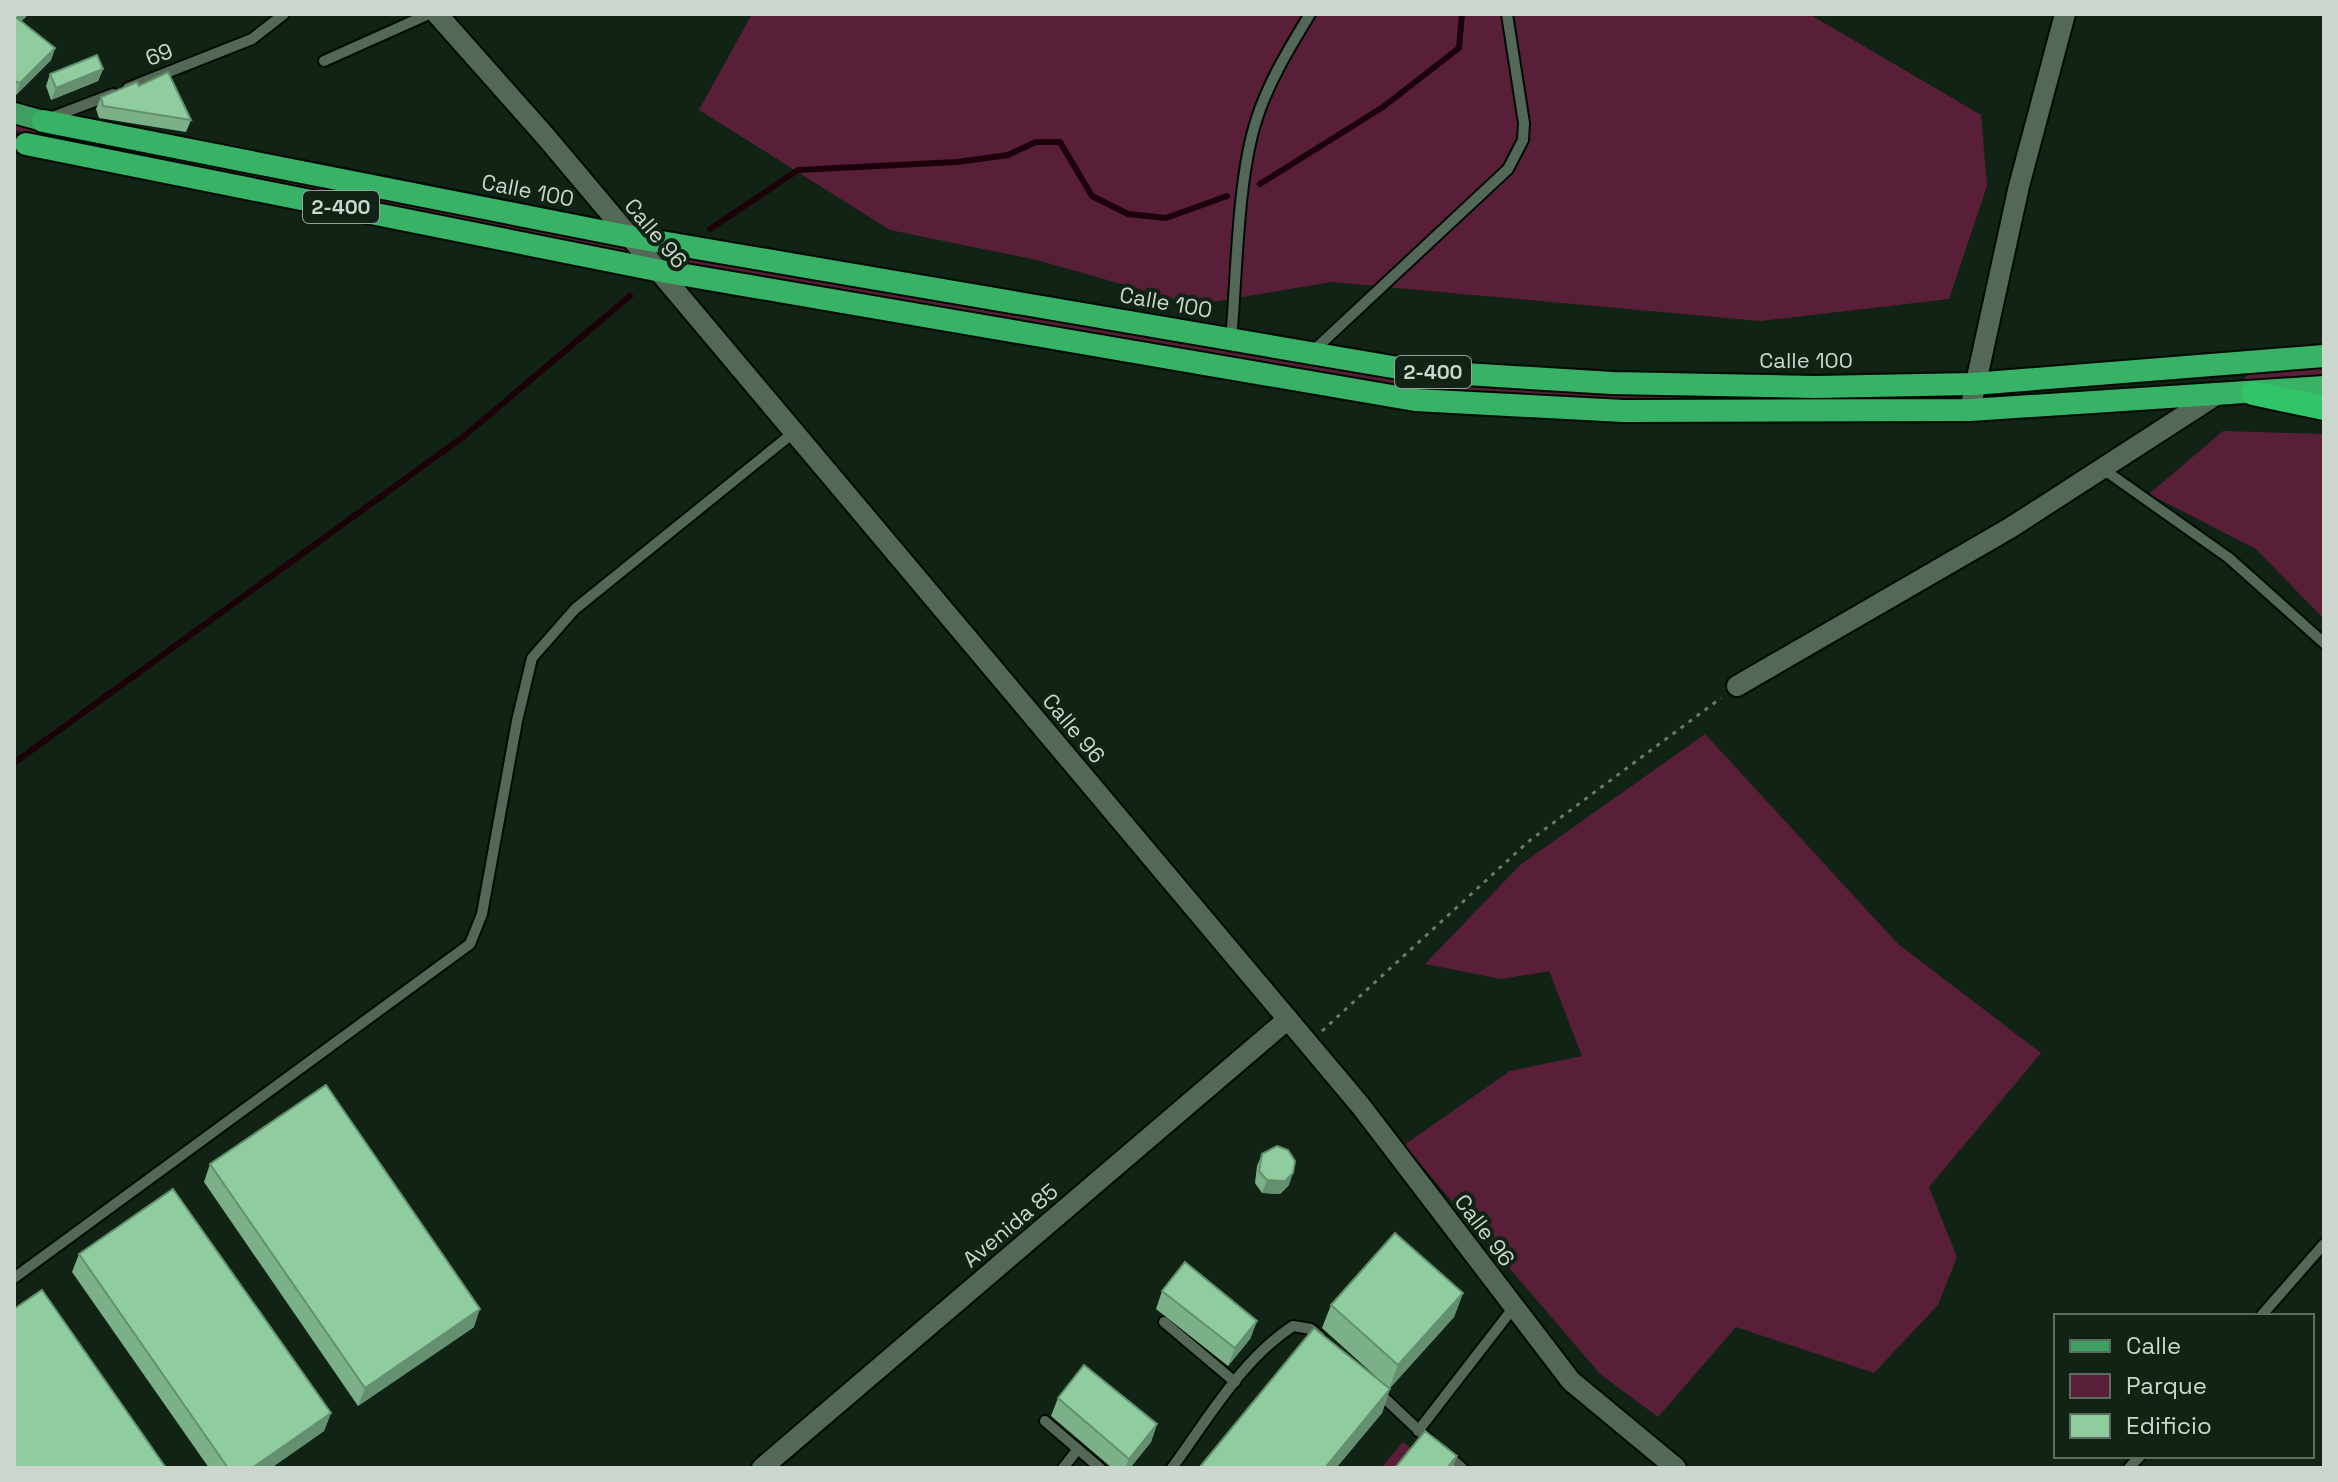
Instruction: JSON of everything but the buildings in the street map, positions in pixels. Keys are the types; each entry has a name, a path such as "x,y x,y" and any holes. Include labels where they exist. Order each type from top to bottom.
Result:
{"highway":[{"name":"Calle 100","path":"43,121 626,236 1416,371 1612,383 1815,387 1973,384 2324,356"},
{"name":"2-400","path":"20,142 656,270 1415,400 1623,411 1970,410 2216,395"},
{"path":"2216,395 2324,387"},
{"path":"2253,393 2324,408"}],"main road":[{"name":"Calle 100","path":"14,113 43,121"}],"street":[{"name":"Calle 96","path":"437,14 546,137 626,236 1308,1043 1571,1381 1676,1468"},
{"path":"1970,410 1973,384 2019,186 2065,14"},
{"path":"1737,686 2010,528 2216,395"},
{"name":"Avenida 85","path":"762,1468 1288,1019"}],"lane":[{"name":"69","path":"43,121 252,39 284,14"},
{"path":"324,61 429,14"},
{"path":"1231,340 1241,217 1255,123 1275,76 1310,14"},
{"path":"1311,353 1474,201 1517,155 1523,140 1524,123 1507,14"},
{"path":"14,1278 470,944 482,914 517,721 532,658 575,609 793,433"},
{"path":"2103,469 2229,558 2324,643"},
{"path":"2263,1314 2324,1244"},
{"path":"1418,1431 1514,1307"},
{"path":"1164,1322 1235,1382"},
{"path":"1172,1468 1235,1382 1278,1336 1293,1326 1311,1329 1332,1349"},
{"path":"1364,1380 1462,1468"},
{"path":"1045,1421 1100,1468"},
{"path":"1063,1468 1078,1449"}],"path":[{"path":"1308,1043 1529,841 1737,686"}],"green space":[{"path":"752,14 1809,14 1981,115 1987,186 1949,299 1760,321 1331,282 1195,305 1037,260 890,230 699,110"},
{"path":"14,123 626,247 632,254 39,136 14,130"},
{"path":"649,251 1415,382 1965,395 1965,399 1624,400 1416,389 656,259"},
{"path":"2324,366 2324,376 2250,382 2244,379 2250,372"},
{"path":"2223,431 2324,434 2324,619 2256,549 2149,494"},
{"path":"1705,734 1898,944 2041,1053 1929,1187 1957,1257 1938,1305 1874,1373 1736,1327 1658,1417 1600,1374 1404,1145 1510,1071 1582,1056 1549,971 1501,979 1425,964 1520,865"},
{"path":"1403,1442 1413,1450 1398,1468 1381,1468"}],"waterway":[{"path":"1260,184 1383,107 1459,48 1462,14"},
{"path":"710,229 798,170 957,162 1008,155 1036,142 1060,142 1092,196 1128,214 1166,218 1227,196"},
{"path":"14,763 463,437 630,296"}]}
